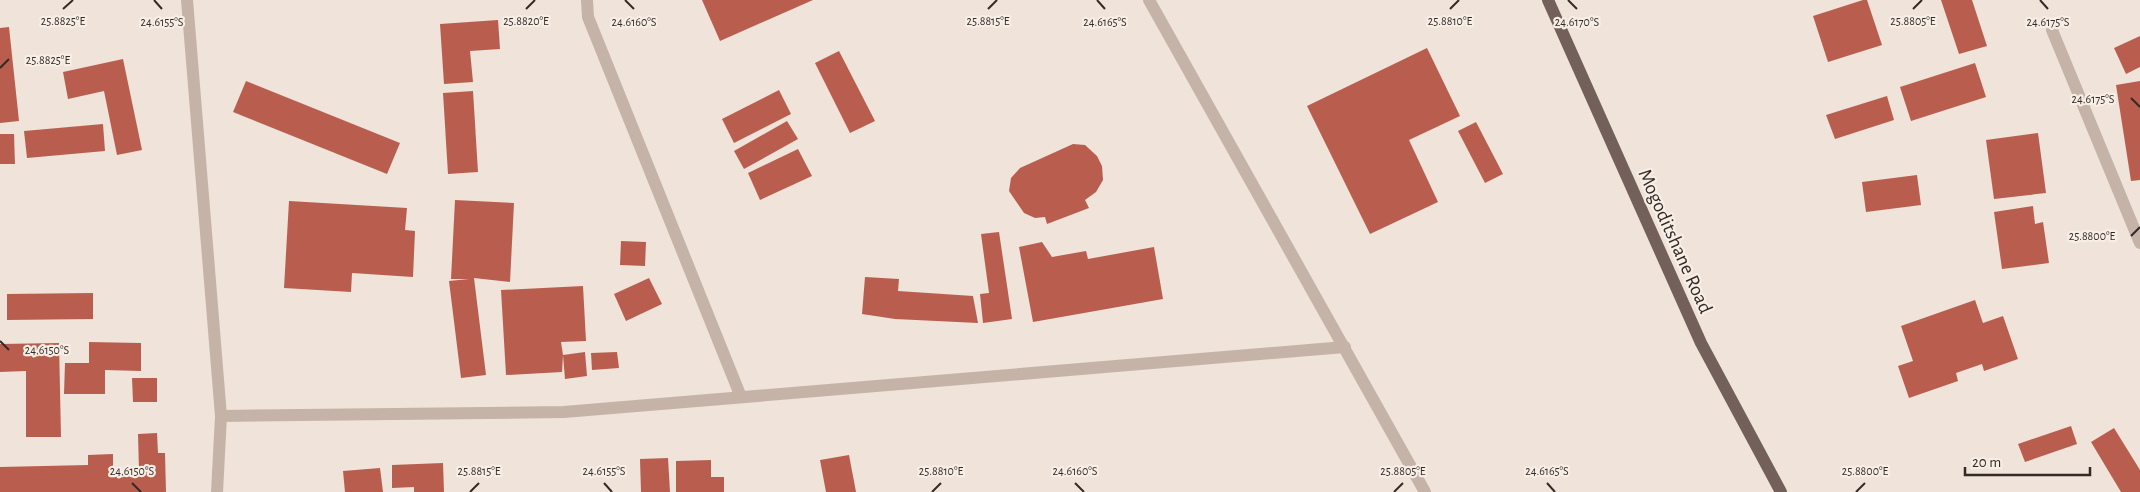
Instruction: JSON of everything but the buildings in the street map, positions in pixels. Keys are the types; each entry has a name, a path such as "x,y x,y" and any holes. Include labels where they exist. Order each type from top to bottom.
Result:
{"main road":[{"name":"Mogoditshane Road","path":"1548,0 1701,343 1781,492"}],"street":[{"path":"187,0 221,416 217,492"},
{"path":"587,0 588,17 741,397"},
{"path":"1149,0 1425,492"},
{"path":"2052,30 2140,243"},
{"path":"221,416 564,412 1345,347"}]}
